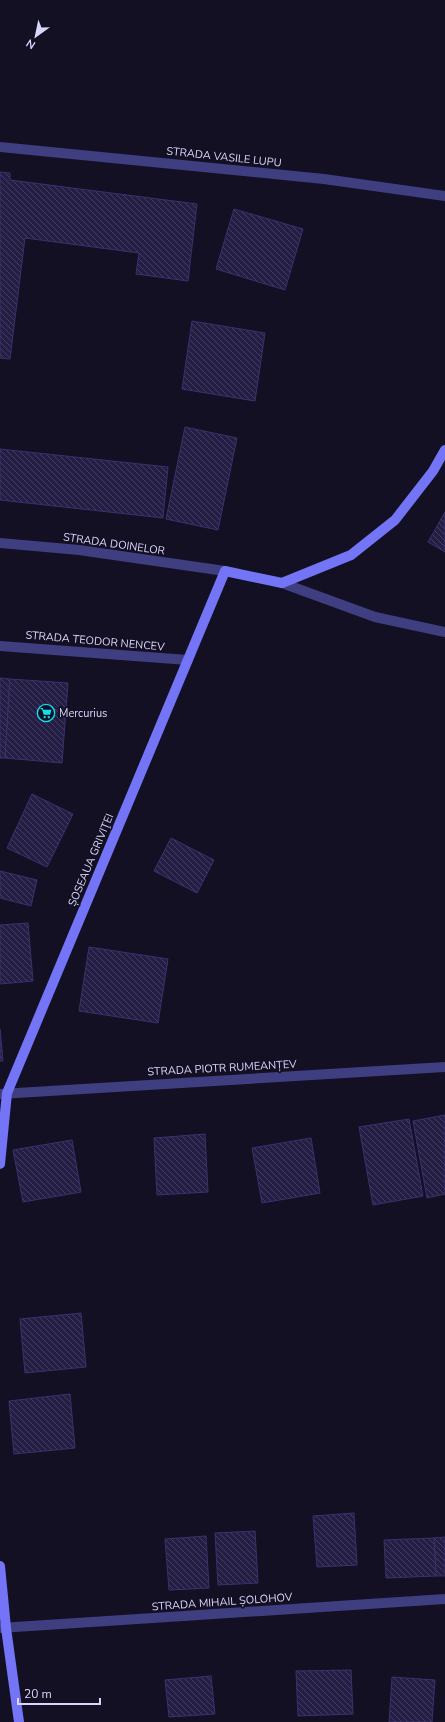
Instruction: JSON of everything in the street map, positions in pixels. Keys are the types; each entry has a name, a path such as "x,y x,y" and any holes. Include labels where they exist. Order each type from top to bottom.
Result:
{"street":[{"name":"STRADA VASILE LUPU","path":"0,147 324,179 445,196"},
{"path":"282,583 351,555 395,520 433,471 445,450"},
{"name":"STRADA DOINELOR","path":"0,544 79,550 225,572"},
{"path":"225,572 282,583 374,617 445,632"},
{"name":"ȘOSEAUA GRIVIŢEI","path":"0,1164 3,1094 225,572"},
{"name":"STRADA TEODOR NENCEV","path":"0,646 188,660"},
{"name":"STRADA PIOTR RUMEANȚEV","path":"3,1094 445,1067"},
{"path":"0,1566 3,1628 19,1722"},
{"name":"STRADA MIHAIL ȘOLOHOV","path":"3,1628 445,1599"}],"building":[{"path":"0,172 10,173 10,180 197,204 188,281 136,274 139,253 25,238 10,359 0,358"},
{"path":"234,209 303,229 285,290 216,269"},
{"path":"192,321 265,333 255,401 182,389"},
{"path":"185,427 237,438 218,530 166,519"},
{"path":"0,449 168,467 163,518 0,500"},
{"path":"445,512 445,552 428,542"},
{"path":"0,678 10,679 5,758 0,758"},
{"path":"10,679 68,683 62,763 5,758"},
{"path":"32,794 73,814 47,867 7,848"},
{"path":"171,838 214,860 197,893 154,871"},
{"path":"0,871 37,880 31,906 0,898"},
{"path":"28,923 33,981 0,984 0,925"},
{"path":"89,947 168,959 158,1023 79,1011"},
{"path":"0,1029 3,1061 0,1061"},
{"path":"445,1115 445,1194 427,1198 413,1121"},
{"path":"409,1119 423,1196 373,1205 359,1127"},
{"path":"205,1134 208,1192 157,1195 154,1138"},
{"path":"311,1138 320,1193 262,1203 252,1148"},
{"path":"72,1140 81,1192 23,1202 13,1150"},
{"path":"81,1313 86,1367 25,1373 20,1319"},
{"path":"70,1394 75,1448 14,1454 9,1401"},
{"path":"354,1513 357,1565 317,1567 313,1516"},
{"path":"255,1531 258,1583 218,1585 215,1533"},
{"path":"206,1536 209,1588 169,1590 165,1539"},
{"path":"445,1537 445,1576 436,1576 434,1538"},
{"path":"434,1538 436,1576 386,1578 384,1540"},
{"path":"351,1670 353,1714 298,1716 296,1671"},
{"path":"211,1676 215,1714 169,1717 165,1680"},
{"path":"392,1677 435,1680 432,1722 389,1722"}],"place":[{"name":"Mercurius","path":"46,713"}]}
